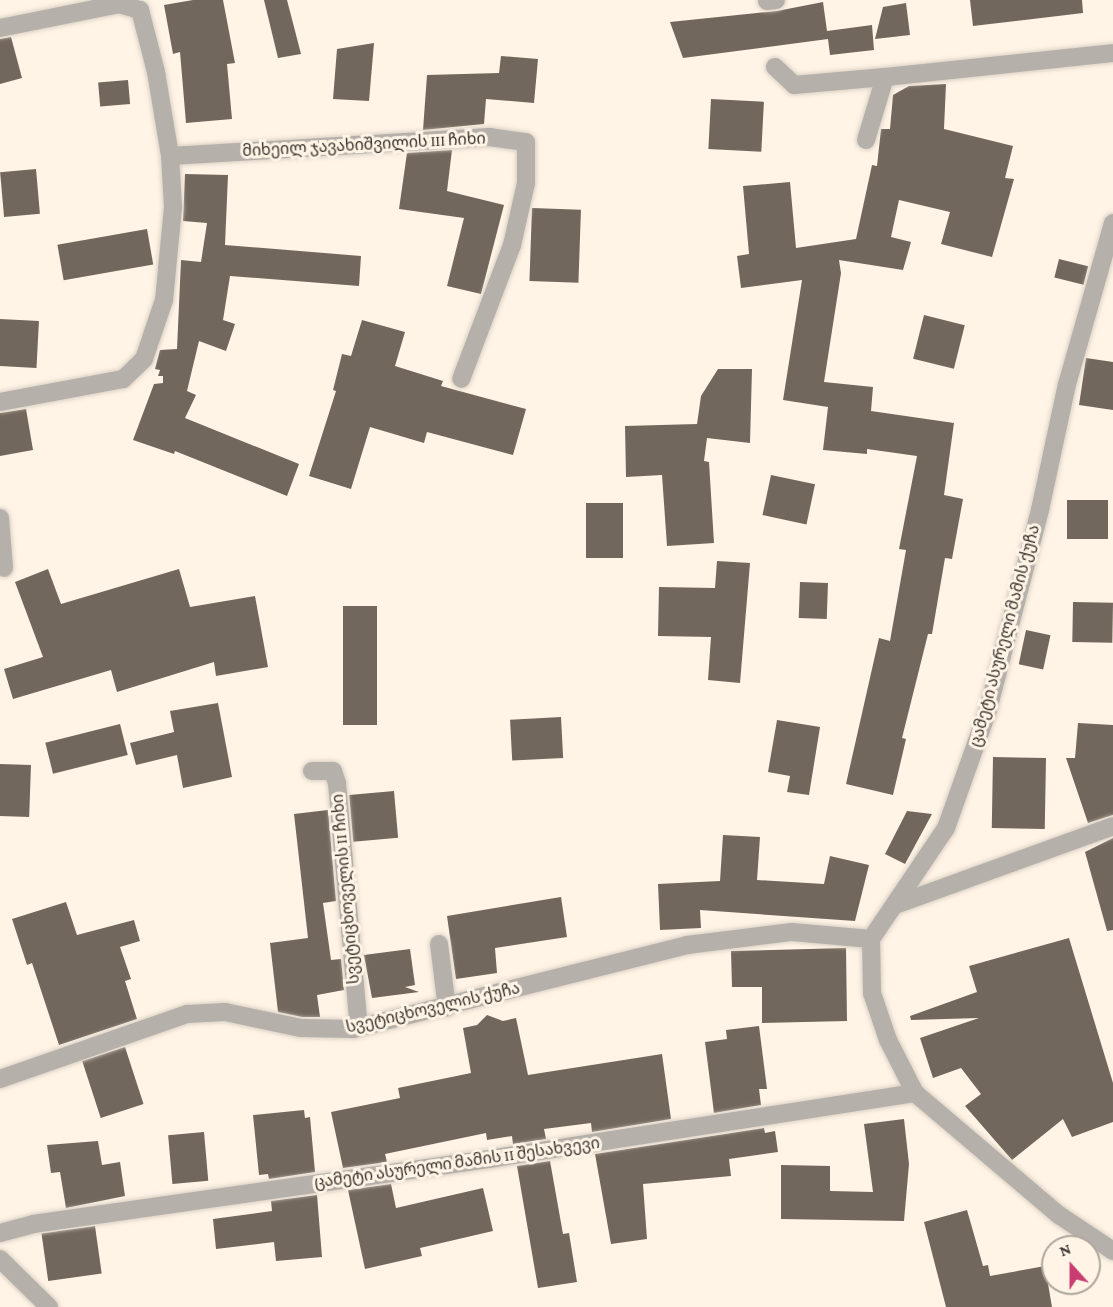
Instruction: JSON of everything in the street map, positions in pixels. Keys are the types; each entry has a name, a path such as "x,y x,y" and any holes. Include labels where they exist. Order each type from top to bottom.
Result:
{"street":[{"path":"0,28 119,4 143,5 170,156 173,207 164,300 144,358 123,379 0,402"},
{"path":"775,67 794,85 1113,53"},
{"path":"866,140 885,77"},
{"name":"მიხეილ ჯავახიშვილის III ჩიხი","path":"170,156 489,137 526,142 526,183 512,244 461,379"},
{"name":"ცამეტი ასურელი მამის ქუჩა","path":"872,939 898,904 946,828 987,713 1040,510 1067,384 1113,223"},
{"path":"0,518 4,567"},
{"name":"სვეტიცხოველის II ჩიხი","path":"312,771 333,771 337,783 359,1028"},
{"path":"898,904 1113,826"},
{"name":"სვეტიცხოველის ქუჩა","path":"0,1079 187,1014 225,1011 301,1028 359,1028 447,1008 687,945 792,932 872,939"},
{"path":"872,939 872,993 888,1040 915,1093 1059,1215 1113,1251"},
{"path":"439,944 447,1008"},
{"name":"ცამეტი ასურელი მამის II შესახვევი","path":"0,1233 33,1224 495,1158 915,1093"},
{"path":"0,1259 49,1307"}],"building":[{"path":"193,0 223,0 235,63 227,64 232,119 186,123 180,52 173,54 164,5"},
{"path":"264,0 287,0 301,54 278,58"},
{"path":"970,0 1082,0 1083,13 973,26"},
{"path":"823,2 827,31 872,25 874,50 830,55 828,39 683,58 670,22 777,11"},
{"path":"906,3 910,35 875,39 883,7"},
{"path":"11,37 22,78 0,84 0,39"},
{"path":"374,43 369,101 333,99 337,49"},
{"path":"501,56 538,59 534,103 486,99 484,124 423,130 427,75 499,73"},
{"path":"128,80 130,104 100,107 98,83"},
{"path":"946,84 944,129 1013,146 1005,178 1014,179 992,257 941,244 950,212 899,200 891,237 911,242 903,270 839,260 841,273 824,382 873,387 871,411 954,423 944,495 963,499 952,559 945,558 932,634 928,634 902,738 906,739 893,795 846,784 879,638 890,641 906,550 899,549 917,456 867,449 867,454 823,450 828,407 783,400 802,280 741,288 737,256 749,254 743,186 790,182 796,248 856,239 872,165 877,166 881,129 890,129 893,95 909,86"},
{"path":"711,99 764,102 761,152 708,149"},
{"path":"452,150 447,191 504,205 481,294 447,286 464,218 399,209 407,153"},
{"path":"36,169 40,214 4,217 0,172"},
{"path":"185,174 228,175 225,245 361,256 359,286 230,276 223,320 235,324 226,351 199,341 187,391 196,395 185,418 299,464 287,496 175,451 174,454 133,440 154,384 163,383 163,376 158,376 160,370 155,369 160,350 177,349 181,260 201,262 207,223 183,221"},
{"path":"532,208 581,210 578,283 529,281"},
{"path":"147,229 153,264 64,280 57,245"},
{"path":"1059,259 1088,266 1084,285 1054,277"},
{"path":"924,315 965,325 954,369 913,359"},
{"path":"0,319 39,321 36,368 0,366"},
{"path":"362,320 405,332 395,366 443,381 441,386 526,409 513,455 427,432 424,443 370,427 351,489 309,476 336,391 333,390 342,354 351,356"},
{"path":"1086,358 1113,362 1113,410 1079,405"},
{"path":"718,369 752,369 750,443 707,438 704,461 709,462 714,543 667,546 662,475 626,477 625,426 697,424 701,396"},
{"path":"26,409 33,450 0,456 0,413"},
{"path":"771,475 815,484 806,524 762,515"},
{"path":"1067,500 1108,500 1108,539 1067,539"},
{"path":"586,503 623,503 623,558 586,558"},
{"path":"717,561 750,563 740,683 708,680 711,637 658,636 659,587 715,588"},
{"path":"48,569 61,604 179,569 190,607 255,596 268,667 216,676 214,662 117,692 111,670 13,699 4,669 43,657 15,582"},
{"path":"800,582 828,583 827,619 799,618"},
{"path":"1073,602 1113,603 1112,643 1072,642"},
{"path":"343,606 377,606 377,725 343,725"},
{"path":"1026,630 1050,635 1043,669 1019,664"},
{"path":"218,703 232,777 183,788 177,755 136,765 130,743 174,732 170,711"},
{"path":"561,717 563,758 512,761 510,720"},
{"path":"777,720 820,727 809,795 787,792 790,776 768,772"},
{"path":"1078,723 1113,725 1113,815 1088,823 1066,758 1075,758"},
{"path":"120,724 128,755 53,774 45,743"},
{"path":"993,757 1046,758 1045,829 992,828"},
{"path":"0,764 31,765 29,817 0,816"},
{"path":"394,791 398,838 353,842 349,795"},
{"path":"328,810 336,901 323,903 331,960 341,959 344,990 317,995 320,1017 302,1017 278,1012 270,943 308,938 294,814"},
{"path":"907,811 932,814 905,864 885,854"},
{"path":"723,835 760,837 757,880 824,884 830,856 869,865 855,921 700,910 701,928 660,930 658,884 720,881"},
{"path":"1113,838 1113,930 1107,931 1085,852"},
{"path":"561,897 567,937 495,948 497,973 456,979 447,916"},
{"path":"66,902 77,935 134,920 140,941 120,947 131,979 125,981 137,1019 59,1045 32,963 27,965 12,919"},
{"path":"1069,938 1113,1083 1113,1122 1072,1137 1063,1119 1012,1160 965,1106 981,1094 961,1068 933,1078 920,1038 979,1018 911,1020 910,1016 977,992 969,966"},
{"path":"846,948 847,1021 762,1023 762,987 732,987 731,951"},
{"path":"410,949 415,985 405,987 419,992 372,998 364,955"},
{"path":"487,1015 503,1021 516,1018 528,1075 662,1054 671,1119 592,1132 591,1123 544,1129 546,1139 513,1144 512,1136 487,1140 486,1133 385,1154 387,1162 343,1168 331,1112 400,1098 398,1088 471,1073 463,1028 477,1025"},
{"path":"759,1026 767,1089 759,1089 761,1105 714,1113 705,1042 727,1039 726,1030"},
{"path":"125,1047 144,1104 101,1118 82,1061"},
{"path":"304,1110 305,1118 310,1117 315,1172 269,1179 268,1174 259,1175 253,1115"},
{"path":"904,1119 909,1164 904,1221 781,1219 781,1165 830,1166 830,1191 873,1192 864,1124"},
{"path":"764,1128 765,1133 775,1131 778,1152 729,1159 731,1176 643,1184 647,1239 611,1244 595,1154"},
{"path":"204,1132 208,1181 172,1184 168,1135"},
{"path":"98,1141 102,1165 120,1162 125,1196 66,1208 60,1172 51,1173 47,1145"},
{"path":"550,1161 563,1234 569,1233 577,1282 538,1288 517,1166"},
{"path":"391,1184 396,1208 483,1188 493,1231 420,1248 422,1256 365,1269 348,1190"},
{"path":"317,1195 322,1257 276,1261 274,1242 216,1249 213,1219 272,1211 271,1201"},
{"path":"967,1210 983,1266 988,1265 990,1276 1041,1267 1041,1295 1050,1295 1052,1307 946,1307 924,1222"},
{"path":"95,1226 102,1274 48,1281 42,1234"}]}
